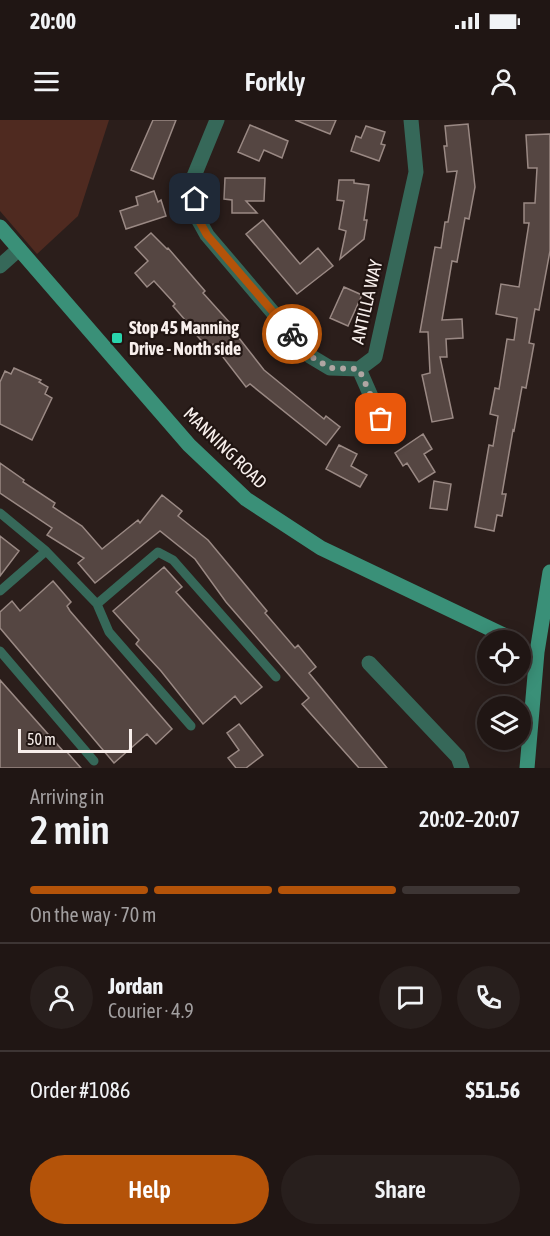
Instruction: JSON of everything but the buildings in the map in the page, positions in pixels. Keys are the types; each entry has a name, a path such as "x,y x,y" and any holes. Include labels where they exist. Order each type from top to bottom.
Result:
{"street":[{"name":"ANTILLA WAY","path":"217,120 192,181 197,217 207,235 310,356 330,368 359,369 375,357 416,172 411,120"},
{"name":"MANNING ROAD","path":"0,227 189,445 246,498 321,548 493,630"},
{"path":"0,266 19,249"},
{"path":"359,369 381,419"},
{"path":"527,768 537,652 550,572"},
{"path":"531,649 537,652"},
{"path":"369,663 458,758 462,768"}],"lane":[{"path":"0,513 46,551 97,604 109,632 190,726"},
{"path":"0,591 46,551"},
{"path":"97,604 158,552 173,560 276,677"},
{"path":"0,651 94,762"}],"shaded area":[{"path":"0,120 109,120 78,216 37,254 0,211"}],"way so far":[{"path":"292,334 310,356 330,368 359,369 381,419"}],"place":[{"name":"Stop 45 Manning Drive - North side","path":"117,338"}],"route":[{"path":"195,199 197,217 207,235 292,334"}]}
